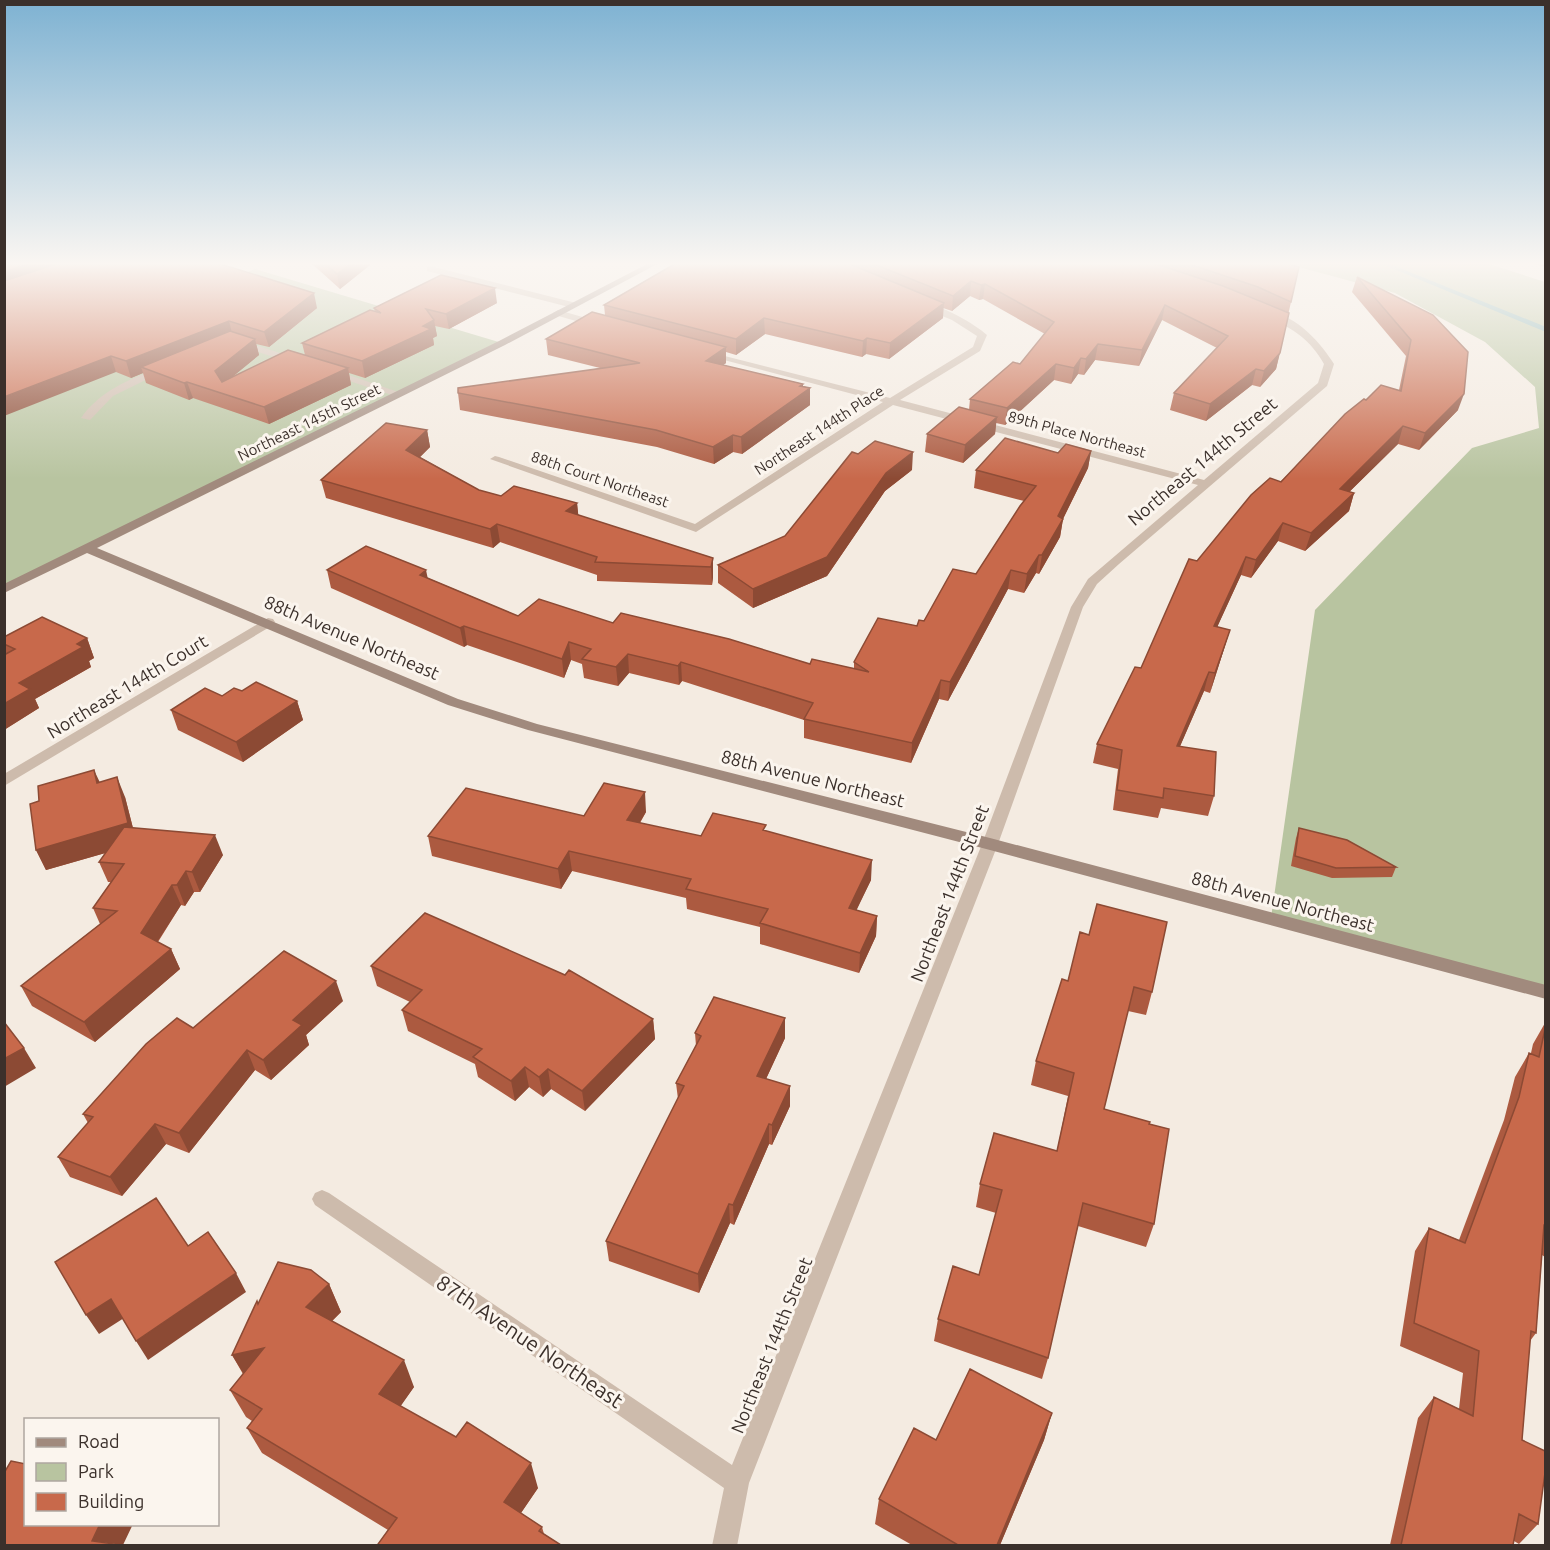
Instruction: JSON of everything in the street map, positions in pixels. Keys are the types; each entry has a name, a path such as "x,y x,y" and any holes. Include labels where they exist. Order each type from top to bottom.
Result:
{"street":[{"name":"Northeast 145th Street","path":"4,589 516,334"},
{"name":"Northeast 144th Place","path":"696,528 892,401 977,350 981,334"},
{"name":"Northeast 144th Street","path":"724,1545 737,1483 990,844 1077,607 1092,582 1323,384 1329,364 1317,343 1306,334"},
{"path":"224,345 234,342 307,365"},
{"name":"89th Place Northeast","path":"696,350 1207,484"},
{"path":"86,418 93,406 115,390 170,367"},
{"path":"318,368 399,394"},
{"name":"88th Court Northeast","path":"495,459 696,528"},
{"name":"88th Avenue Northeast","path":"88,549 268,622 453,702 533,727 990,844 1545,992"},
{"name":"Northeast 144th Court","path":"4,781 268,622"},
{"name":"87th Avenue Northeast","path":"322,1199 737,1483"}],"green space":[{"path":"93,334 473,334 502,343 5,587 5,370"},
{"path":"1471,334 1545,334 1545,992 1271,918 1315,610 1472,448 1539,428 1535,387 1485,342"}],"building":[{"path":"4,334 195,334 126,361 111,356 4,397"},
{"path":"222,334 240,334 255,339 215,371 222,382 288,350 348,368 264,407 187,382 184,383 141,367"},
{"path":"320,334 419,334 362,361 302,343"},
{"path":"554,334 678,334 726,347 706,361 803,384 800,386 810,388 741,437 733,435 713,447 656,430 458,393 458,388 640,363 546,339"},
{"path":"718,334 742,334 736,339"},
{"path":"834,334 902,334 890,343 867,338 863,341"},
{"path":"1044,334 1150,334 1142,350 1098,344 1086,359 1081,358 1074,368 1056,364 1007,408 970,399 1013,362 1020,364"},
{"path":"1225,334 1284,334 1280,353 1264,371 1256,369 1210,404 1174,393 1228,336"},
{"path":"1406,334 1451,334 1468,352 1464,394 1425,433 1403,426 1340,489 1354,493 1311,533 1283,523 1256,560 1246,557 1214,626 1230,630 1215,673 1209,672 1177,746 1216,752 1214,796 1164,788 1163,798 1117,790 1122,750 1097,744 1135,667 1141,668 1189,559 1197,561 1251,495 1270,478 1281,482 1345,414 1364,399 1366,400 1381,385 1401,391 1411,340"},
{"path":"959,407 997,417 965,445 927,434"},
{"path":"386,423 427,430 406,450 479,490 501,496 514,486 577,503 566,511 713,558 711,567 595,562 597,557 497,524 490,529 321,480"},
{"path":"1005,438 1058,453 1066,444 1091,451 1058,516 1063,519 1042,555 1039,555 1027,574 1011,570 950,682 941,680 912,743 804,719 813,703 681,662 678,666 628,654 616,667 582,659 591,649 569,642 562,659 464,626 460,628 327,570 366,546 426,570 420,575 518,616 539,599 613,623 621,613 729,639 810,664 812,659 869,672 854,662 878,618 917,626 919,620 924,621 953,569 976,574 1020,506 1036,486 976,470"},
{"path":"875,441 913,452 886,473 827,557 753,589 718,565 785,536 852,452 858,454"},
{"path":"42,617 87,638 77,644 83,647 19,683 30,689 4,704 4,655 15,649 4,644 4,637"},
{"path":"256,682 297,701 236,742 171,710 205,688 222,696 234,688 242,691"},
{"path":"94,770 97,783 117,777 128,823 36,850 30,804 39,801 38,786"},
{"path":"604,783 645,792 627,820 701,836 713,813 766,825 763,830 872,860 849,908 877,916 860,953 760,923 768,909 686,889 691,879 569,851 558,869 428,836 466,788 584,816"},
{"path":"124,827 215,835 192,872 186,871 177,885 172,885 141,933 171,949 84,1022 21,986 117,911 93,908 124,864 99,862"},
{"path":"1299,828 1347,840 1396,867 1336,868 1295,856"},
{"path":"1097,904 1167,922 1152,992 1134,987 1104,1109 1169,1129 1154,1224 1083,1203 1048,1358 938,1319 953,1266 979,1275 1002,1190 980,1184 994,1133 1057,1151 1074,1073 1036,1061 1062,979 1068,981 1080,932 1089,935"},
{"path":"425,913 565,975 569,970 653,1019 582,1091 548,1069 539,1077 525,1067 511,1081 473,1057 482,1049 402,1010 422,990 371,966"},
{"path":"284,951 336,981 293,1020 302,1025 263,1060 247,1050 179,1133 155,1124 110,1177 58,1157 93,1117 83,1114 146,1044 177,1018 193,1028"},
{"path":"714,997 785,1018 757,1076 790,1086 772,1125 769,1124 733,1205 729,1204 698,1274 606,1241 684,1086 676,1083 701,1036 695,1033"},
{"path":"4,1022 24,1048 4,1059"},
{"path":"1545,1029 1545,1225 1536,1333 1531,1331 1522,1440 1545,1451 1545,1473 1538,1524 1519,1514 1513,1545 1401,1545 1434,1397 1473,1416 1479,1351 1414,1323 1429,1228 1465,1243 1519,1097 1529,1053 1539,1057"},
{"path":"156,1198 188,1246 208,1232 236,1273 136,1341 111,1299 86,1315 55,1262"},
{"path":"278,1262 311,1270 329,1284 306,1307 404,1360 379,1394 456,1437 467,1422 531,1463 504,1502 542,1527 539,1531 561,1545 378,1544 397,1518 247,1428 262,1409 230,1390 264,1348 232,1355"},
{"path":"970,1369 1052,1413 997,1545 958,1545 879,1499 914,1428 936,1440"},
{"path":"11,1461 24,1464 24,1526 99,1526 92,1541 121,1545 4,1545 4,1473"}]}
